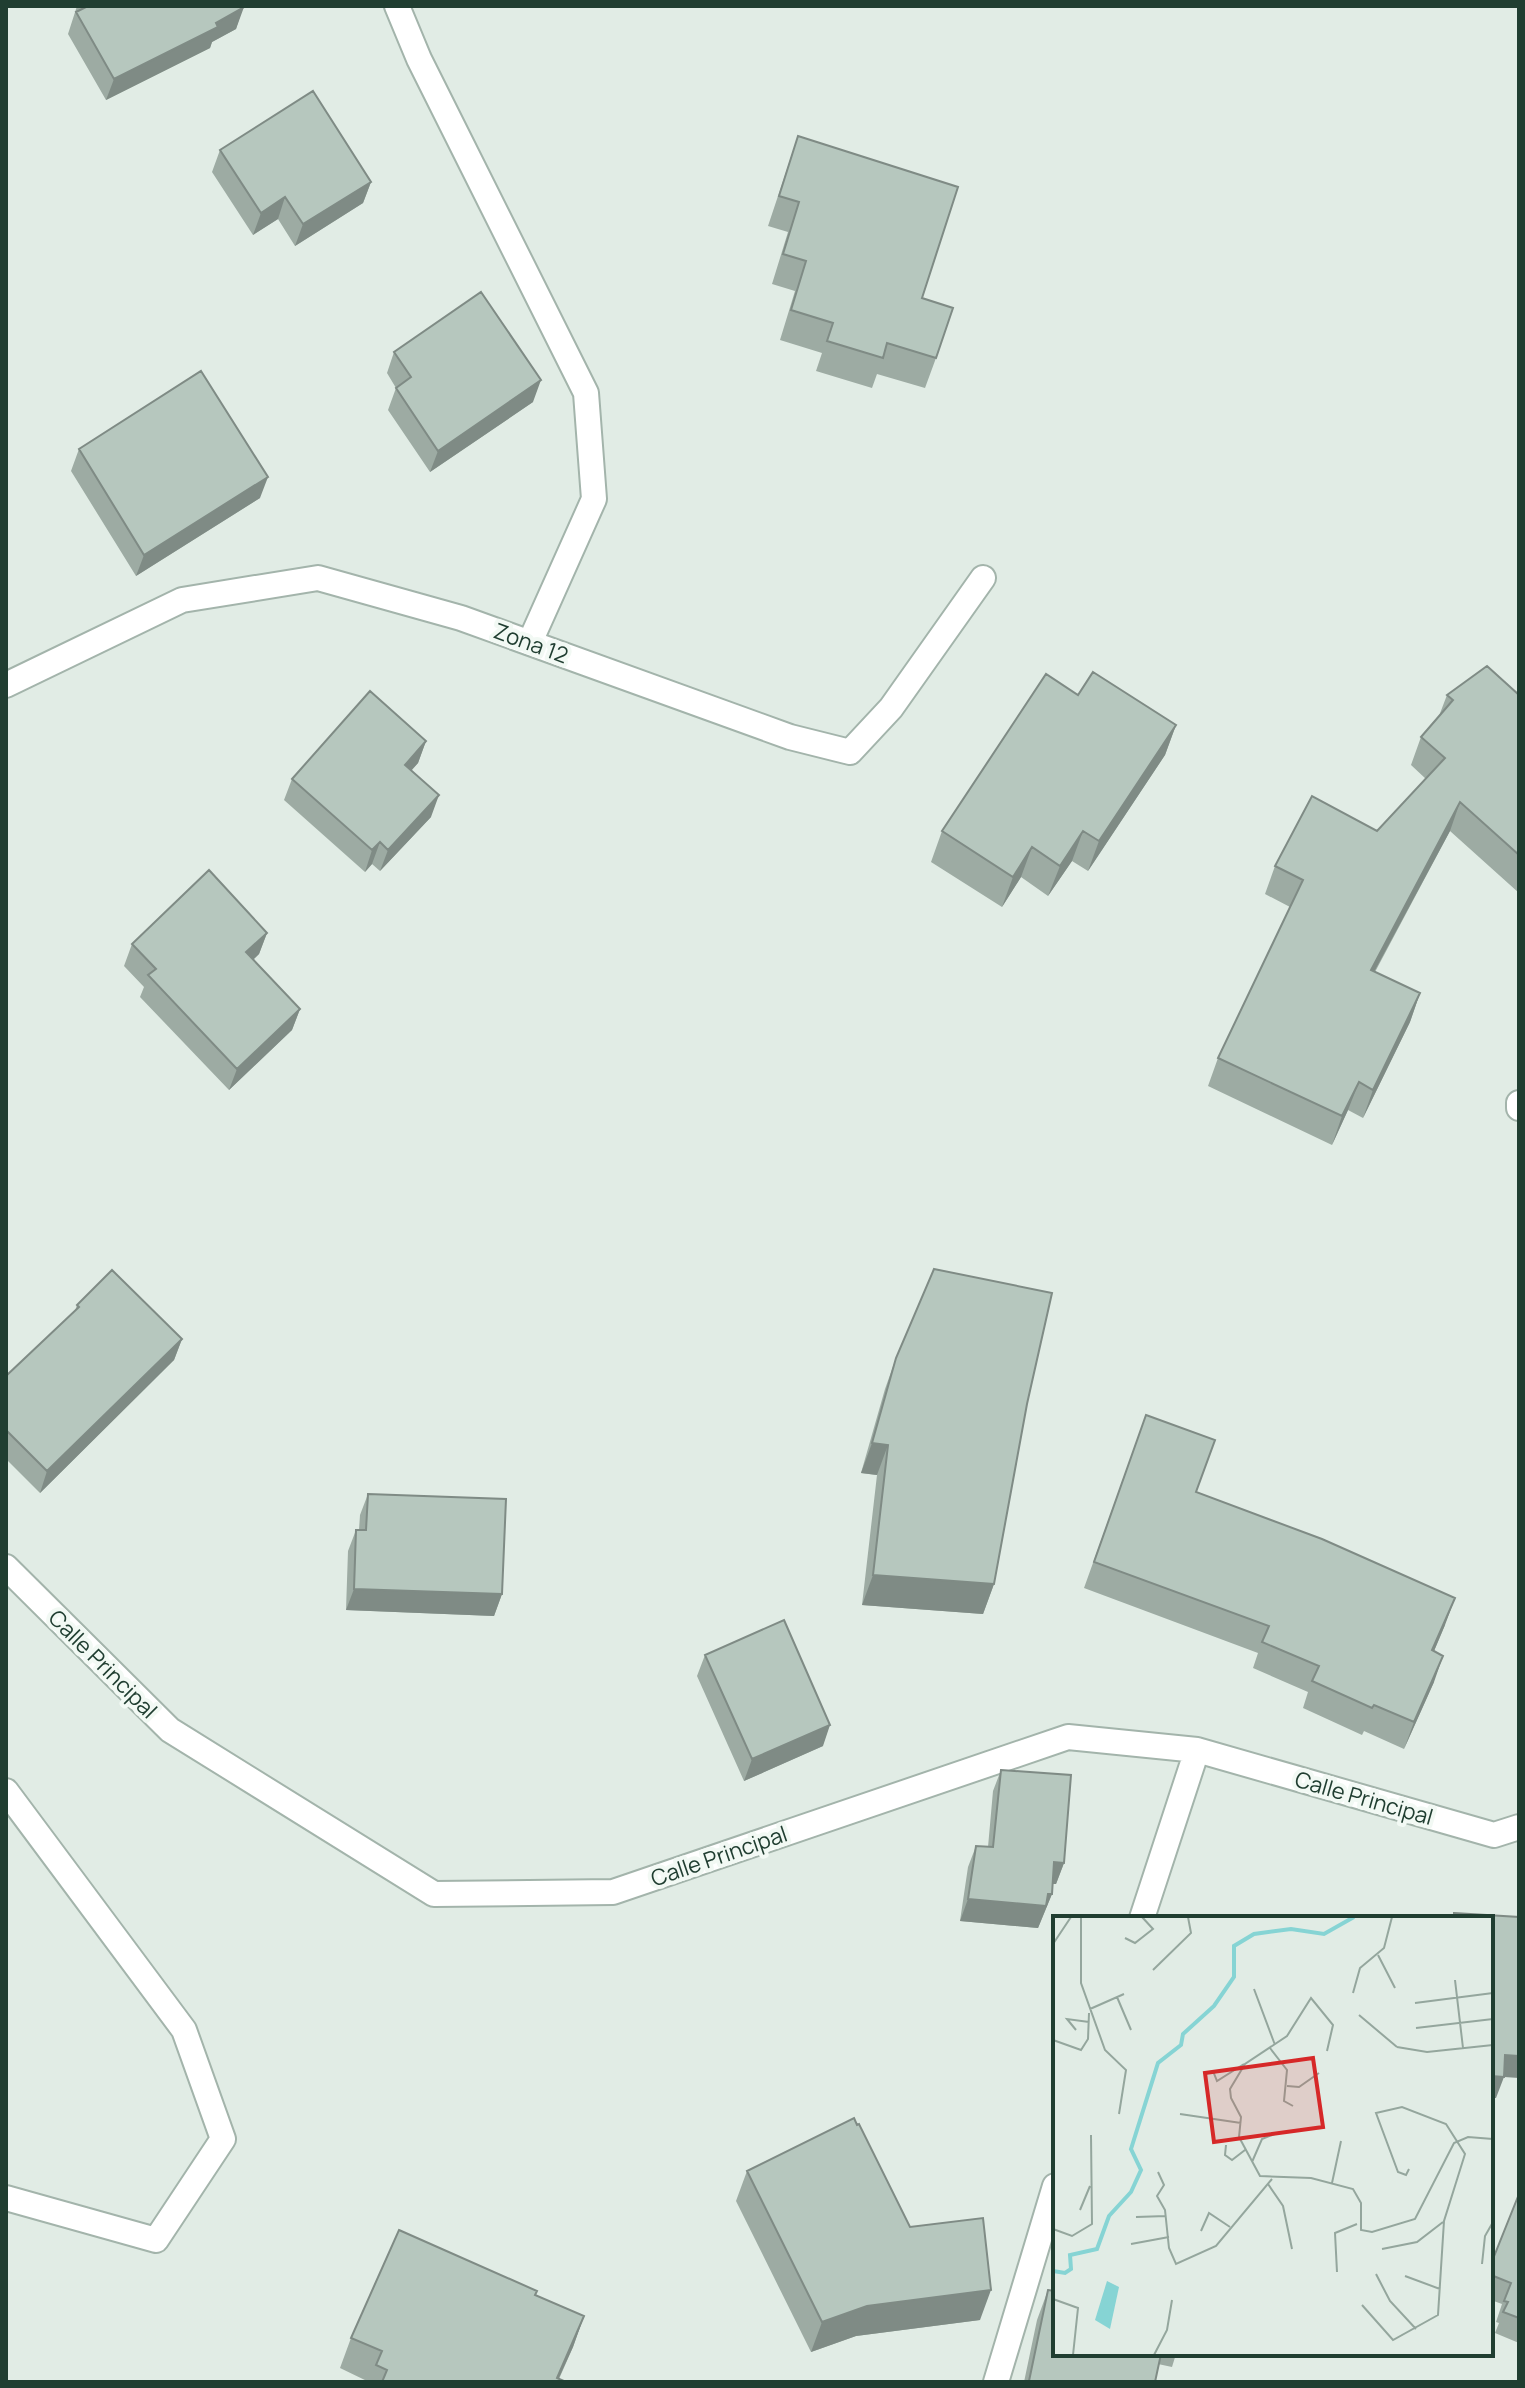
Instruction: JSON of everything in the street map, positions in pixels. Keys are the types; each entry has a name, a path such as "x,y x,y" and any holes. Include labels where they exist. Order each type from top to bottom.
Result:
{"street":[{"path":"397,6 419,59 586,393 594,499 530,642"},
{"name":"Zona 12","path":"6,685 182,600 318,578 461,618 790,737 850,752 891,708 983,578"},
{"name":"Calle Principal","path":"6,1567 170,1730 434,1894 613,1892 1068,1737 1197,1750 1494,1835 1519,1827"},
{"path":"1143,1916 1197,1750"},
{"path":"6,1791 184,2030 223,2139 156,2240 6,2198"},
{"path":"996,2382 1053,2193"}],"building":[{"path":"88,6 244,7 216,23 218,27 114,79 76,12"},
{"path":"313,91 371,182 303,224 285,197 261,213 220,150"},
{"path":"798,136 958,187 922,298 953,308 936,358 887,343 883,358 827,341 833,323 791,310 806,261 783,254 799,202 779,196"},
{"path":"481,292 541,380 438,451 396,388 411,377 394,352"},
{"path":"201,371 268,477 144,555 79,449"},
{"path":"1487,666 1519,695 1519,855 1460,802 1371,970 1420,993 1373,1090 1359,1082 1342,1116 1218,1058 1303,880 1275,866 1312,796 1377,831 1445,758 1421,737 1453,700 1447,695"},
{"path":"1093,672 1176,725 1099,841 1083,831 1060,866 1032,847 1013,877 942,831 1046,674 1078,695"},
{"path":"370,691 426,741 405,765 439,795 388,850 380,842 372,850 292,779"},
{"path":"209,870 267,933 246,952 300,1009 237,1069 148,975 156,969 132,944"},
{"path":"934,1269 1052,1293 1027,1404 994,1584 873,1575 888,1445 872,1443 896,1358"},
{"path":"112,1270 182,1339 47,1471 6,1430 6,1376 79,1307 77,1305"},
{"path":"1146,1415 1215,1440 1196,1492 1322,1539 1455,1598 1432,1650 1443,1656 1414,1722 1374,1705 1372,1708 1312,1681 1319,1666 1262,1642 1269,1626 1094,1562"},
{"path":"368,1494 506,1499 502,1594 354,1589 356,1530 366,1530"},
{"path":"784,1620 830,1725 752,1759 705,1655"},
{"path":"1001,1770 1071,1775 1064,1863 1054,1862 1052,1894 1048,1894 1046,1906 968,1899 976,1846 993,1847"},
{"path":"1454,1913 1519,1917 1519,2056 1505,2055 1504,2077 1493,2076 1493,1916 1454,1916"},
{"path":"854,2118 910,2227 983,2218 991,2290 867,2306 822,2322 747,2171"},
{"path":"1519,2194 1519,2318 1503,2312 1511,2283 1493,2276 1493,2259"},
{"path":"399,2230 537,2291 535,2295 584,2316 557,2378 566,2382 382,2382 387,2370 376,2365 382,2351 351,2338"},
{"path":"1048,2290 1053,2291 1053,2356 1161,2356 1155,2382 1029,2381"}]}
